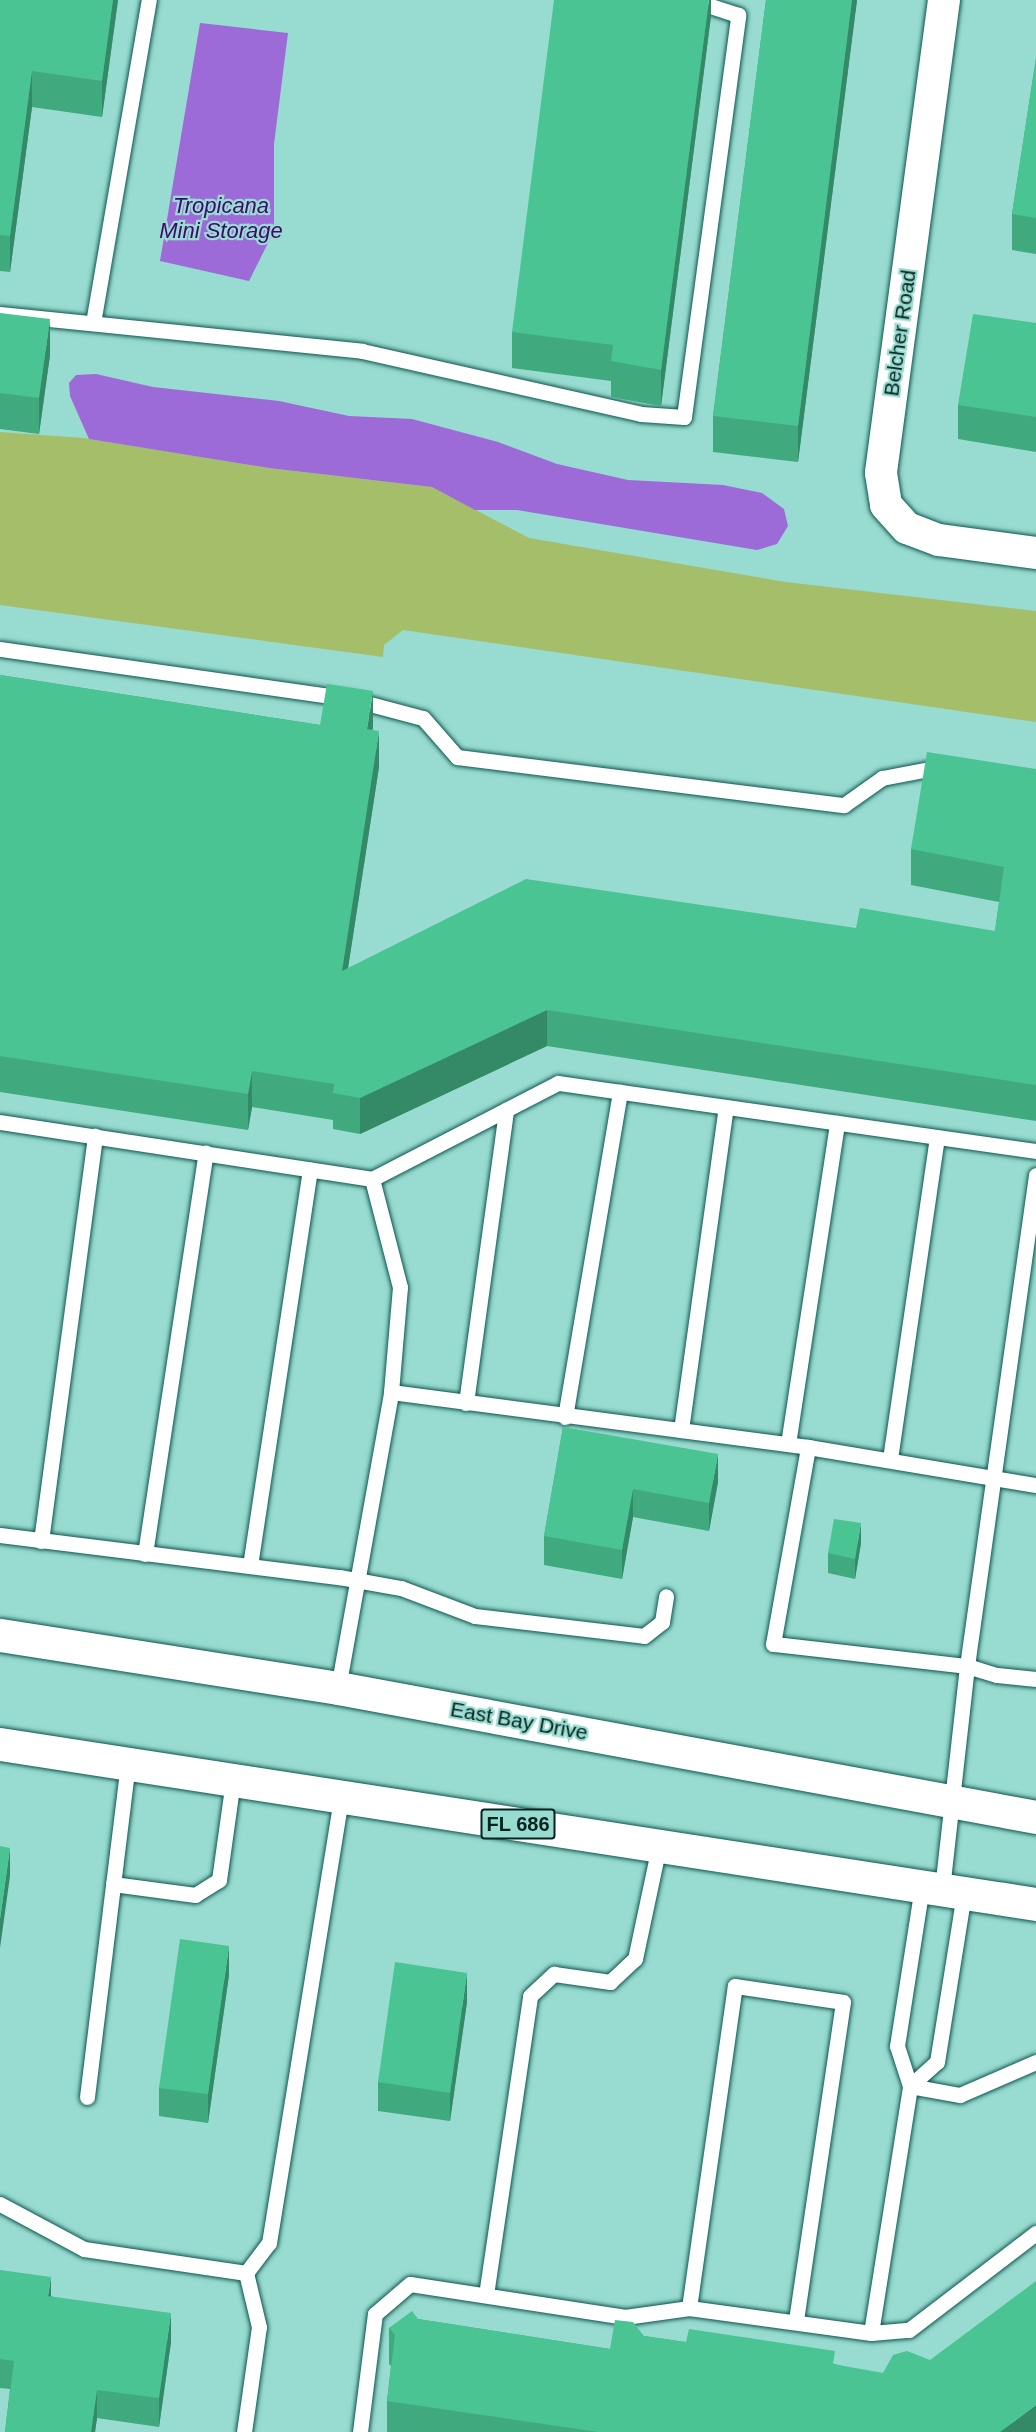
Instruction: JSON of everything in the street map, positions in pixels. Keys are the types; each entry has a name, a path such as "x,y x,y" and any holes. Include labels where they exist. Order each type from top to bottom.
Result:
{"main road":[{"name":"East Bay Drive","path":"0,1635 338,1688 1036,1816"},
{"name":"FL 686","path":"0,1744 1036,1904"}],"street":[{"name":"Belcher Road","path":"944,0 881,473 886,505 907,528 939,540 1036,553"}],"lane":[{"path":"93,323 149,0"},
{"path":"0,314 362,351 641,414 684,417 738,15 692,0"},
{"path":"0,649 351,699 423,718 457,757 844,805 882,778 929,769 961,774"},
{"path":"0,1122 372,1179 558,1083 1036,1151"},
{"path":"565,1417 620,1092"},
{"path":"681,1430 726,1107"},
{"path":"466,1403 506,1110"},
{"path":"788,1444 837,1123"},
{"path":"41,1541 95,1136"},
{"path":"890,1459 937,1137"},
{"path":"145,1554 206,1153"},
{"path":"250,1566 310,1170"},
{"path":"910,2086 937,2062 942,1890 967,1666 1036,1175"},
{"path":"338,1688 360,1581 391,1392 400,1287 372,1179"},
{"path":"391,1392 565,1417 788,1444 890,1459 1036,1485"},
{"path":"808,1447 774,1644 967,1666 997,1675 1036,1680"},
{"path":"0,1535 360,1581 401,1588 475,1616 644,1636 662,1622 666,1596"},
{"path":"87,2097 128,1763"},
{"path":"113,1884 195,1895 219,1880 233,1780"},
{"path":"246,2273 269,2243 341,1796"},
{"path":"486,2295 530,1996 554,1974 610,1982 635,1959 659,1846"},
{"path":"871,2333 910,2086 897,2046 942,1890"},
{"path":"689,2308 735,1986 843,2002 796,2322"},
{"path":"910,2086 960,2095 1036,2062"},
{"path":"0,2204 84,2249 246,2273"},
{"path":"360,2432 375,2314 410,2284 625,2317 689,2308 871,2333 909,2330 1036,2233"},
{"path":"244,2432 259,2327 246,2273"}],"green space":[{"path":"0,432 83,438 269,468 432,487 529,538 786,582 1036,611 1036,722 403,630 384,645 383,657 0,605"}],"water":[{"name":"Tropicana Mini Storage","path":"200,23 288,33 274,144 274,231 249,281 160,261"},
{"path":"96,374 153,387 279,401 349,416 412,419 498,442 557,464 628,480 723,485 762,493 784,509 788,526 777,544 757,550 517,510 475,510 432,487 269,468 89,439 70,396 69,383 76,375"}],"building":[{"path":"0,0 113,0 102,81 32,71 10,236 0,235"},
{"path":"554,0 709,0 661,370 611,361 613,345 512,332"},
{"path":"766,0 852,0 798,426 713,416"},
{"path":"1036,58 1036,218 1012,214"},
{"path":"0,313 50,319 39,398 0,393"},
{"path":"973,314 1036,323 1036,417 958,405"},
{"path":"0,675 320,725 327,684 373,691 367,729 379,731 342,971 526,879 856,928 860,908 995,931 1004,867 911,849 927,752 1036,769 1036,1085 547,1010 360,1098 333,1093 334,1084 252,1071 248,1094 0,1056"},
{"path":"563,1427 718,1454 709,1503 633,1489 622,1550 544,1536"},
{"path":"834,1519 861,1523 855,1559 828,1553"},
{"path":"0,1846 10,1848 0,1919"},
{"path":"180,1939 229,1946 208,2094 159,2088"},
{"path":"395,1962 467,1973 450,2093 378,2082"},
{"path":"0,2270 51,2277 48,2296 171,2313 159,2398 97,2390 91,2432 5,2432 14,2361 0,2359"},
{"path":"1036,2281 1036,2405 1000,2432 598,2432 387,2401 395,2335 389,2328 412,2311 418,2319 610,2349 615,2320 633,2322 644,2336 686,2342 689,2329 835,2351 833,2364 883,2373 893,2355 907,2351 930,2360"}]}
